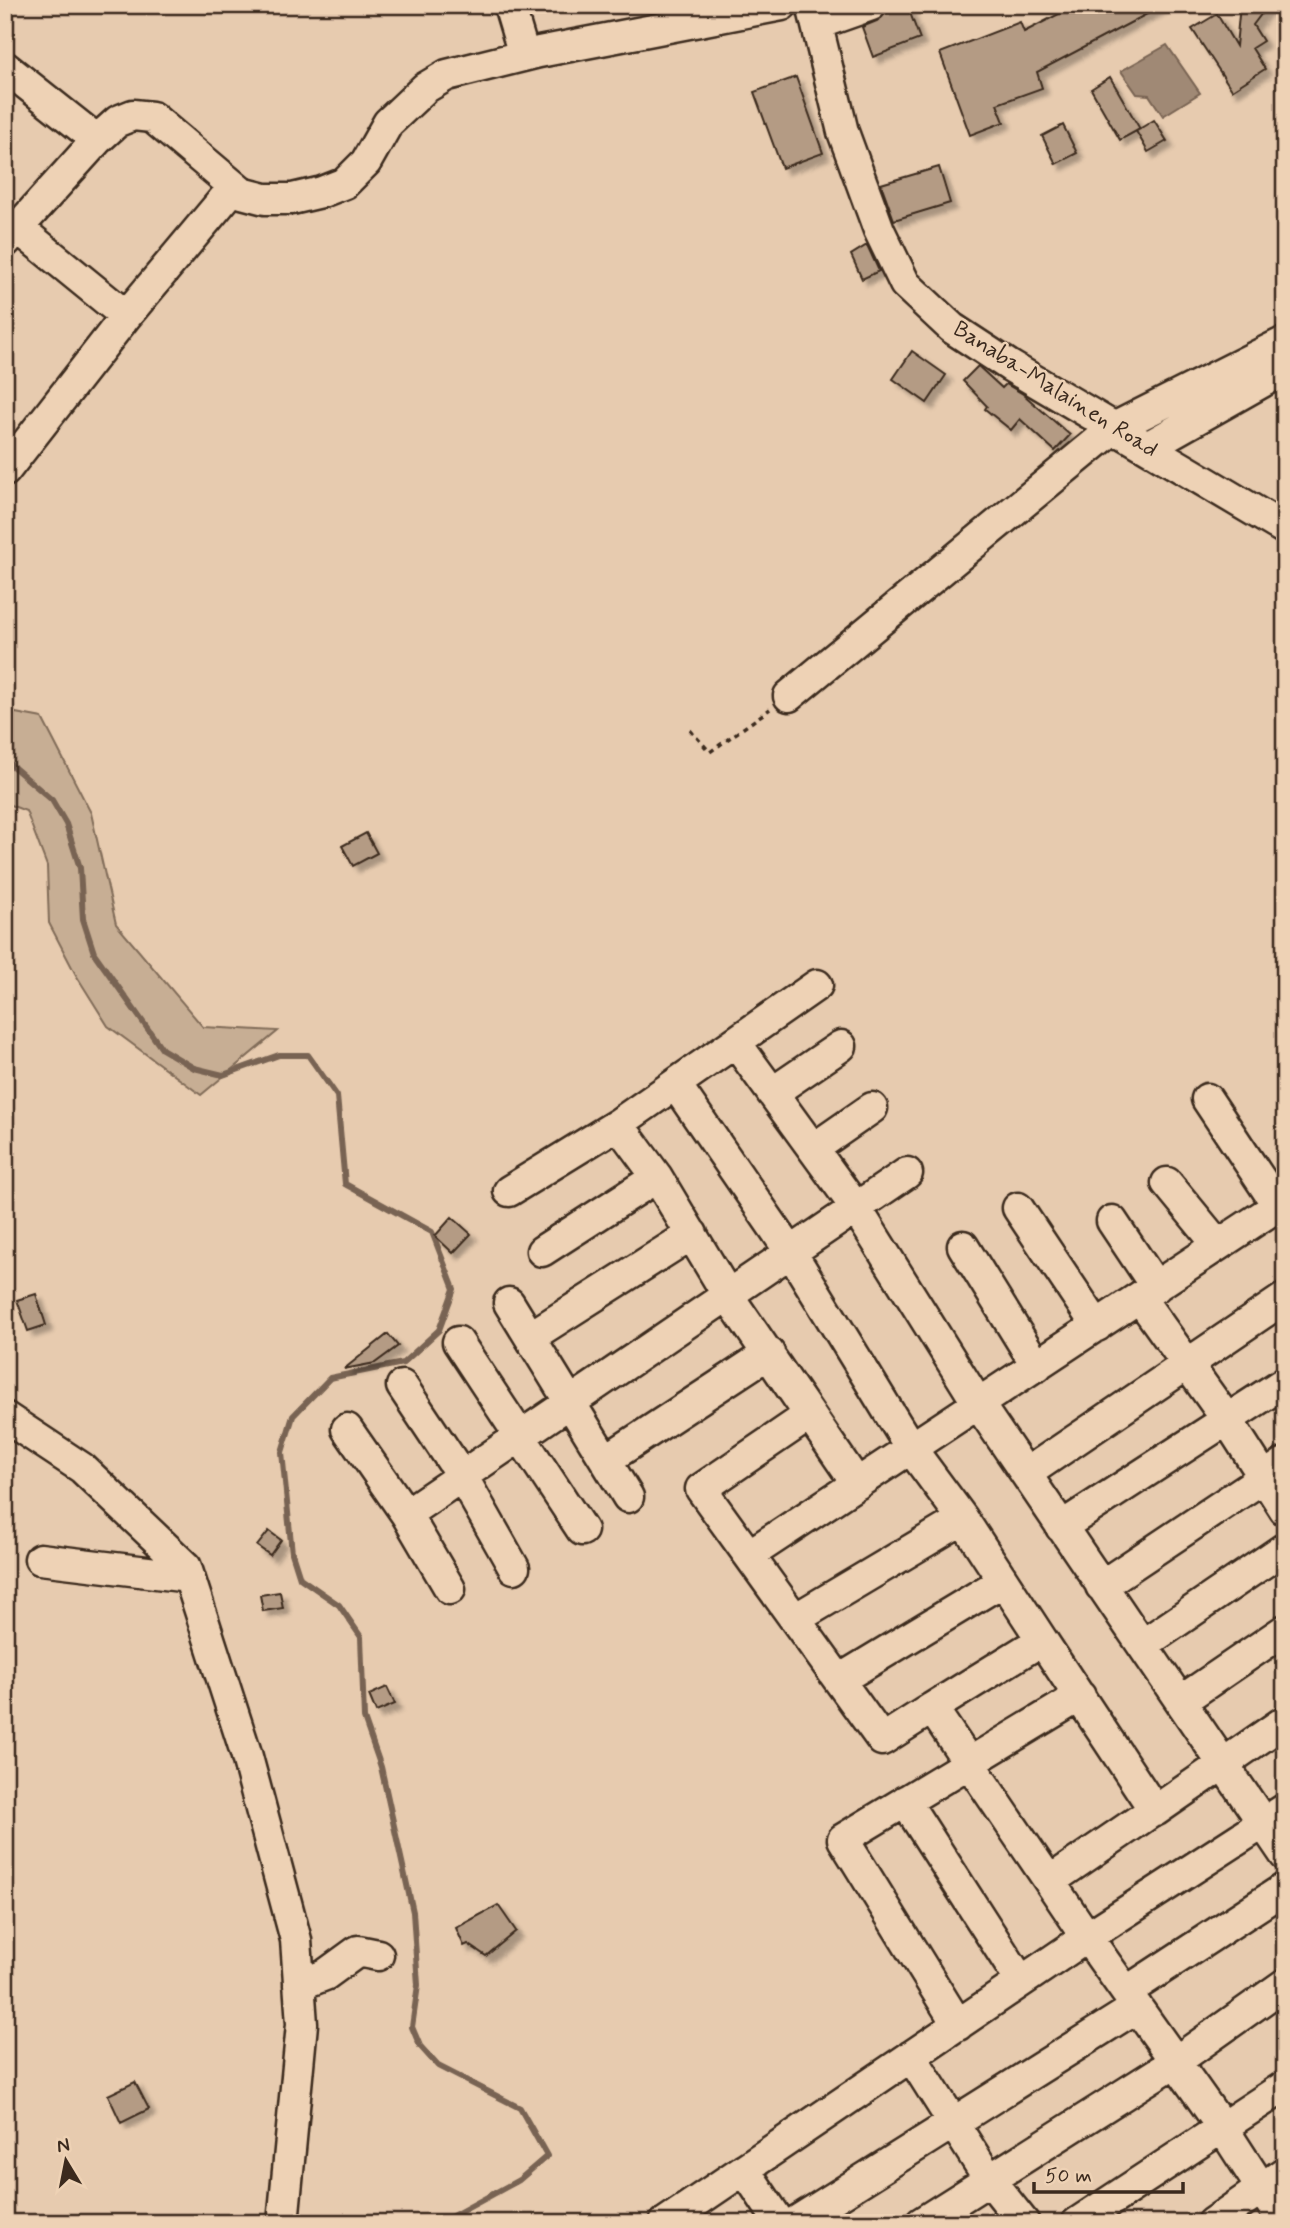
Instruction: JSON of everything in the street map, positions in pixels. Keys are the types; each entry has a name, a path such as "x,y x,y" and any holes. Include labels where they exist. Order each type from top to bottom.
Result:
{"street":[{"path":"509,5 524,55"},
{"path":"126,316 9,237 96,140 118,121 133,115 152,117 242,193 265,200 292,199 345,183 366,162 388,123 425,88 447,75 524,55 782,5"},
{"path":"815,15 871,5"},
{"name":"Banaba-Malainen Road","path":"815,15 844,132 879,230 905,284 952,328 1285,529"},
{"path":"5,67 96,140"},
{"path":"5,471 126,316 234,187"},
{"path":"789,696 1114,428 1285,342"},
{"path":"1147,447 1285,369"},
{"path":"509,1191 618,1124 817,985"},
{"path":"736,1043 856,1208 979,1405 1101,1587 1144,1644 1221,1765 1275,1816 1285,1855"},
{"path":"772,1093 841,1046"},
{"path":"676,1085 792,1254 912,1450 963,1519 1154,1810"},
{"path":"749,1555 912,1450 1281,1204 1207,1100"},
{"path":"813,1149 872,1108"},
{"path":"618,1124 657,1177 729,1297 769,1353 808,1416 857,1484"},
{"path":"407,1514 729,1297 907,1173"},
{"path":"542,1251 657,1177"},
{"path":"1167,1183 1218,1245"},
{"path":"1018,1208 1097,1326"},
{"path":"1112,1221 1185,1365 1228,1421 1273,1470 1285,1510"},
{"path":"530,1337 692,1234"},
{"path":"963,1246 1037,1366"},
{"path":"1027,1473 1285,1298"},
{"path":"509,1303 628,1496"},
{"path":"458,1342 582,1530"},
{"path":"606,1460 769,1353"},
{"path":"1061,1527 1285,1382"},
{"path":"402,1386 462,1476 514,1568"},
{"path":"808,1416 701,1489 882,1740 1042,1640"},
{"path":"5,1417 82,1468 186,1567 190,1577 253,1780 296,1940 302,2024 283,2223"},
{"path":"346,1429 407,1514 450,1589"},
{"path":"1101,1587 1273,1470"},
{"path":"795,1619 963,1519"},
{"path":"1144,1644 1285,1548"},
{"path":"40,1559 190,1577"},
{"path":"839,1680 1003,1581"},
{"path":"1181,1701 1285,1630"},
{"path":"958,2025 843,1839 1080,1696"},
{"path":"932,1708 1087,1937 1222,2127 1284,2223"},
{"path":"1050,1881 1285,1721"},
{"path":"905,1801 1020,1980"},
{"path":"665,2223 958,2025 1020,1980 1275,1816"},
{"path":"794,2223 952,2121 1131,2000 1285,1888"},
{"path":"299,1984 325,1975 358,1951 379,1955"},
{"path":"921,2223 1175,2062 1285,1984"},
{"path":"911,2056 989,2179 1024,2223"},
{"path":"1077,2223 1285,2086"},
{"path":"744,2169 780,2223"},
{"path":"1212,2223 1285,2172"}],"path":[{"path":"690,730 710,752 789,696"}],"shaded area":[{"path":"1167,45 1200,93 1163,116 1149,95 1137,94 1121,71"},
{"path":"5,711 42,718 91,813 116,924 203,1027 278,1031 201,1095 108,1026 76,975 49,923 47,866 26,811 5,803"}],"building":[{"path":"907,5 920,39 873,57 862,27 877,21 887,10"},
{"path":"1076,5 1164,5 1037,72 1042,88 997,104 1004,122 970,135 940,53 1020,22 1024,32"},
{"path":"1240,5 1268,5 1253,25 1263,41 1252,48 1265,69 1232,90 1192,29 1217,14 1236,46"},
{"path":"796,77 823,153 782,168 754,92"},
{"path":"1110,77 1140,129 1120,140 1091,89"},
{"path":"1154,120 1167,141 1148,152 1136,131"},
{"path":"1063,125 1077,153 1056,164 1042,136"},
{"path":"939,167 950,203 894,220 881,184"},
{"path":"867,245 879,271 862,279 851,255"},
{"path":"912,351 946,375 927,403 893,379"},
{"path":"978,366 1002,388 1006,384 1023,394 1070,435 1055,451 1020,419 1011,430 985,409 987,406 963,381"},
{"path":"366,833 377,853 353,866 342,846"},
{"path":"452,1217 471,1234 453,1253 435,1236"},
{"path":"36,1294 46,1325 28,1331 17,1300"},
{"path":"388,1334 398,1346 375,1363 344,1369"},
{"path":"269,1531 281,1540 270,1555 257,1546"},
{"path":"280,1592 283,1608 263,1611 260,1595"},
{"path":"387,1687 395,1704 376,1712 369,1695"},
{"path":"498,1905 516,1931 486,1956 468,1944 464,1946 456,1928"},
{"path":"135,2082 149,2109 121,2123 108,2095"}],"waterway":[{"path":"5,765 10,764 52,800 66,824 80,868 83,919 94,953 162,1049 194,1068 223,1075 279,1055 308,1055 337,1096 345,1184 432,1232 454,1289 439,1330 403,1363 330,1378 293,1416 282,1452 292,1553 300,1578 339,1605 361,1637 364,1718 381,1767 413,1912 418,1985 412,2027 420,2046 438,2066 520,2108 547,2156 519,2180 440,2223"}]}
